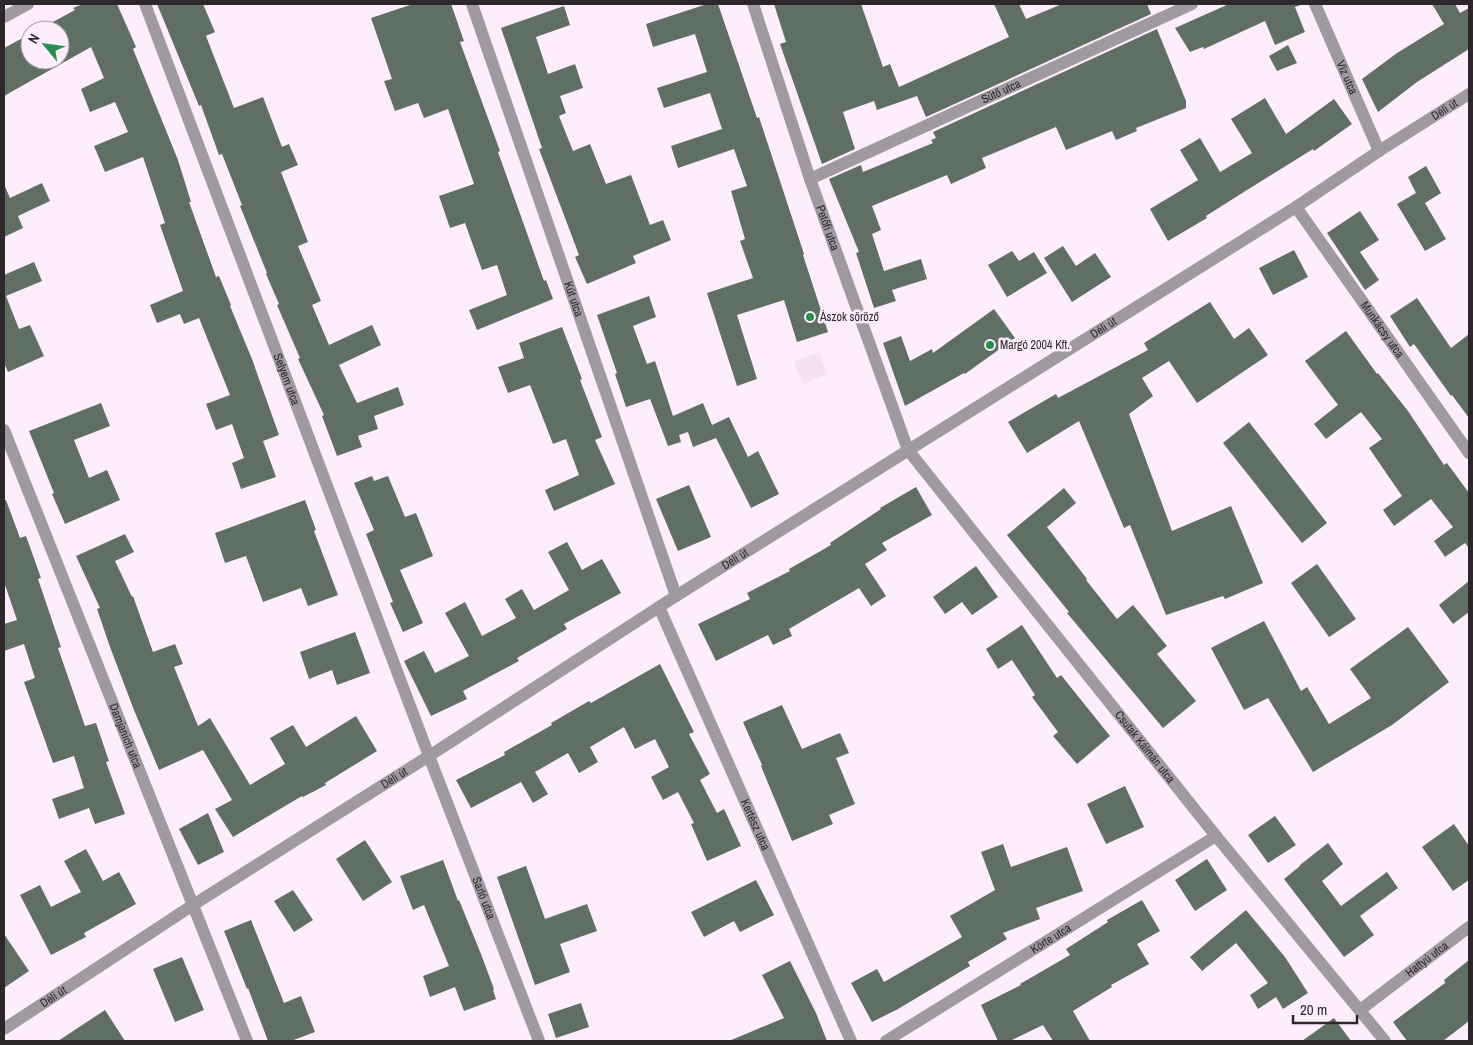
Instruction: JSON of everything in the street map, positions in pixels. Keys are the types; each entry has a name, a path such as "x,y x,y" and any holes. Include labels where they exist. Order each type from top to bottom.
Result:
{"street":[{"path":"4,17 28,4"},
{"name":"Selyem utca","path":"145,4 429,756"},
{"name":"Kút utca","path":"472,4 676,596"},
{"name":"Petőfi utca","path":"753,4 810,179 908,450"},
{"name":"Sütő utca","path":"810,179 1192,4"},
{"name":"Víz utca","path":"1315,4 1379,151"},
{"name":"Déli út","path":"4,1029 193,905 429,756 676,596 1296,207 1469,94"},
{"name":"Munkácsy utca","path":"1296,207 1469,453"},
{"name":"Damjanich utca","path":"4,430 6,446 247,1041"},
{"name":"Csutak Kálmán utca","path":"908,450 1216,836 1385,1041"},
{"name":"Kertész utca","path":"659,607 852,1041"},
{"name":"Sarló utca","path":"429,756 540,1041"},
{"name":"Körte utca","path":"886,1041 1216,836"},
{"name":"Hattyú utca","path":"1360,1010 1469,927"}],"shaded area":[{"path":"819,352 827,375 803,384 794,361"}],"building":[{"path":"83,4 117,4 136,47 133,49 178,160 191,202 189,202 216,277 219,276 231,305 279,435 263,441 276,477 241,489 232,463 244,458 232,424 216,430 206,404 230,395 199,318 184,324 180,314 157,323 150,305 183,291 160,225 165,223 143,157 105,172 94,146 128,132 115,102 90,112 81,89 104,78 91,47 70,59 70,20 56,20 75,10 73,8"},
{"path":"157,4 203,4 215,32 206,36 234,108 263,97 282,147 289,144 298,165 281,172 308,242 298,246 321,301 312,305 329,345 372,325 381,345 339,365 357,403 398,387 404,405 374,416 378,429 358,436 362,447 337,456 322,416 324,415 298,359 300,358 277,305 279,304 240,206 242,205 222,154 219,155 201,105 199,106"},
{"path":"413,4 451,4 464,41 460,42 500,151 498,152 544,281 546,280 553,299 477,330 469,310 507,295 497,265 482,270 465,223 450,228 439,196 474,184 448,109 424,118 418,103 395,111 384,81 392,79 371,18"},
{"path":"707,4 718,4 757,118 759,117 828,332 797,342 784,300 737,315 757,379 737,386 707,293 753,278 740,241 745,239 731,191 747,186 734,149 678,168 671,146 722,129 710,93 664,108 657,88 707,72 695,34 653,47 646,24"},
{"path":"774,4 861,4 883,67 890,64 899,87 1009,37 994,4 1019,4 1026,19 1062,4 1147,4 1151,14 926,117 917,96 877,110 874,101 843,112 855,149 822,164 780,44 786,42"},
{"path":"1229,4 1303,4 1295,7 1305,32 1275,45 1265,21 1204,49 1203,47 1190,52 1175,28"},
{"path":"1432,4 1455,4 1460,13 1469,8 1469,49 1417,82 1378,112 1362,79 1397,53 1444,24"},
{"path":"564,6 570,25 536,37 548,74 575,64 583,88 560,96 566,113 559,116 573,151 590,144 606,184 631,175 650,225 663,220 671,240 633,256 636,263 587,284 575,257 579,255 539,149 542,148 501,28"},
{"path":"1157,29 1186,101 1186,108 1136,128 1137,131 1116,140 1112,131 1066,150 1056,127 982,158 986,168 951,184 947,175 872,206 881,230 872,234 884,271 921,259 927,279 892,290 896,301 874,308 856,253 859,252 829,179 861,165 863,172 933,143 931,140 936,138 933,132"},
{"path":"20,39 20,70 50,70 4,96 4,48"},
{"path":"1288,45 1297,63 1277,71 1269,56"},
{"path":"1265,98 1286,134 1334,99 1352,124 1314,151 1313,149 1168,241 1150,209 1198,180 1180,150 1200,138 1220,172 1252,153 1231,119"},
{"path":"1426,166 1441,193 1425,203 1446,239 1425,251 1397,204 1416,193 1408,177"},
{"path":"42,183 50,201 18,216 23,228 4,237 4,184 10,198"},
{"path":"1360,211 1379,240 1360,252 1379,280 1365,290 1327,233"},
{"path":"1063,246 1076,266 1095,253 1111,277 1072,302 1044,258"},
{"path":"1294,250 1308,277 1273,295 1259,268"},
{"path":"1012,251 1019,261 1034,252 1047,273 1007,297 988,265"},
{"path":"34,262 42,281 6,296 19,329 30,325 44,356 8,372 4,363 4,275"},
{"path":"649,296 656,317 633,326 647,364 655,361 673,416 703,403 712,425 729,417 748,457 758,451 779,494 751,508 716,438 693,447 688,432 679,435 681,442 668,446 650,399 626,407 615,374 617,373 597,315"},
{"path":"1417,298 1451,348 1469,334 1469,418 1414,344 1410,347 1390,316"},
{"path":"1210,302 1234,339 1249,328 1268,355 1197,403 1169,361 1142,378 1153,396 1129,414 1172,531 1231,506 1263,583 1225,599 1223,596 1166,615 1130,525 1124,528 1079,421 1027,453 1008,422 1056,394 1058,398 1148,350 1144,343"},
{"path":"994,309 1015,338 965,374 905,406 883,343 901,336 910,361 932,349 933,353"},
{"path":"562,327 602,437 595,440 615,484 554,511 545,490 579,475 566,439 553,444 530,385 508,393 498,367 524,358 519,343"},
{"path":"1346,331 1377,374 1408,411 1444,465 1447,463 1469,493 1469,548 1465,543 1445,557 1434,541 1453,527 1431,499 1394,526 1383,510 1402,496 1369,448 1382,439 1361,412 1326,439 1314,424 1338,405 1305,361"},
{"path":"101,403 110,426 74,440 89,478 107,470 120,500 65,524 29,431"},
{"path":"1249,422 1327,523 1302,543 1223,443"},
{"path":"372,476 374,481 388,476 405,517 416,513 433,556 400,570 423,623 403,632 390,603 393,602 366,534 374,530 354,483"},
{"path":"689,485 711,537 678,551 656,499"},
{"path":"916,487 932,515 882,543 887,550 865,564 886,596 871,606 859,588 789,629 792,636 773,645 768,635 716,661 698,624 750,599 747,593 790,571 789,569 831,545 830,543 880,508"},
{"path":"1064,488 1076,503 1047,527 1117,619 1133,605 1167,646 1157,654 1196,701 1163,728 1067,613 1069,612 1007,535"},
{"path":"4,500 6,500 20,538 26,536 41,578 38,579 61,647 58,648 85,726 96,723 109,761 106,762 125,814 95,824 89,808 59,819 52,799 84,788 74,756 53,763 24,682 35,678 24,644 4,651 4,624 17,620 4,582"},
{"path":"305,500 316,530 314,531 338,595 308,606 301,588 263,602 246,556 225,563 215,533"},
{"path":"125,534 134,552 115,561 133,596 153,652 175,644 183,664 174,667 198,726 210,718 250,785 285,764 270,738 293,725 306,747 356,716 377,751 325,783 326,785 302,796 233,837 215,809 232,800 203,750 159,770 110,647 97,609 100,608 76,556"},
{"path":"567,542 582,570 602,559 621,593 564,624 567,629 517,658 519,661 463,691 467,699 431,716 404,661 424,651 435,673 469,656 445,613 465,602 482,636 516,618 505,599 522,589 534,610 569,590 548,552"},
{"path":"1317,564 1356,619 1329,637 1291,583"},
{"path":"976,566 998,597 972,615 962,602 945,614 933,597"},
{"path":"1469,581 1469,612 1453,624 1439,605"},
{"path":"1264,621 1301,691 1307,687 1329,724 1371,698 1350,669 1408,627 1449,682 1392,725 1313,772 1268,698 1244,710 1211,648"},
{"path":"1022,625 1057,678 1061,675 1110,736 1077,764 1053,736 1058,732 1032,697 1035,695 1012,660 998,669 986,649"},
{"path":"355,632 370,673 337,685 332,670 309,679 300,652"},
{"path":"660,664 694,732 689,734 710,774 700,780 717,813 724,809 741,846 707,861 691,824 694,823 678,792 663,800 651,777 669,767 655,739 635,749 624,727 590,747 598,762 579,773 568,753 535,772 548,794 533,803 521,782 471,808 456,780 505,755 504,752 552,725 551,723 589,701 591,703"},
{"path":"782,705 802,749 840,733 849,753 836,758 855,804 829,815 833,824 792,841 743,722"},
{"path":"1125,786 1144,827 1106,844 1087,804"},
{"path":"208,813 224,852 198,865 179,829"},
{"path":"1275,816 1296,845 1268,863 1248,835"},
{"path":"1454,824 1469,846 1469,880 1453,891 1422,847"},
{"path":"365,840 392,882 363,901 336,859"},
{"path":"1328,843 1343,864 1322,881 1341,906 1387,872 1398,888 1360,916 1374,935 1344,957 1284,879"},
{"path":"1003,844 1011,867 1067,847 1083,891 1036,908 1040,919 1003,933 1007,939 968,962 970,966 898,1009 872,1022 851,983 877,969 884,982 962,937 950,916 995,890 981,852"},
{"path":"86,849 103,881 119,872 136,904 84,933 86,937 51,955 20,895 40,885 51,907 81,892 64,861"},
{"path":"1207,859 1227,890 1195,911 1175,880"},
{"path":"443,860 481,954 496,999 464,1011 455,987 430,997 423,976 449,966 424,905 413,910 400,876"},
{"path":"526,866 545,919 587,904 597,931 560,944 570,972 535,985 497,877"},
{"path":"756,880 774,915 740,932 734,921 704,937 691,912"},
{"path":"293,890 313,920 294,932 274,901"},
{"path":"1142,900 1160,931 1137,944 1149,964 1111,985 1112,987 1073,1011 1090,1041 1053,1041 1043,1025 1010,1041 998,1041 981,1005 1021,985 1070,955 1066,949 1108,922 1107,920"},
{"path":"1246,910 1285,957 1308,993 1283,1009 1276,997 1258,1009 1250,995 1268,983 1236,943 1202,971 1190,957"},
{"path":"251,920 284,1003 301,996 315,1032 291,1041 268,1041 224,931"},
{"path":"4,934 29,971 4,988"},
{"path":"182,957 204,1010 175,1022 153,969"},
{"path":"1469,960 1469,1021 1443,1041 1407,1041 1393,1022 1445,983 1444,980"},
{"path":"790,961 816,1013 827,1041 729,1041 784,1018 762,975"},
{"path":"581,1003 589,1027 556,1038 548,1014"},
{"path":"105,1010 125,1041 58,1041"},
{"path":"1334,1018 1351,1041 1302,1041"}],"place":[{"name":"Ászok söröző","path":"810,317"},
{"name":"Margó 2004 Kft.","path":"990,345"}]}
